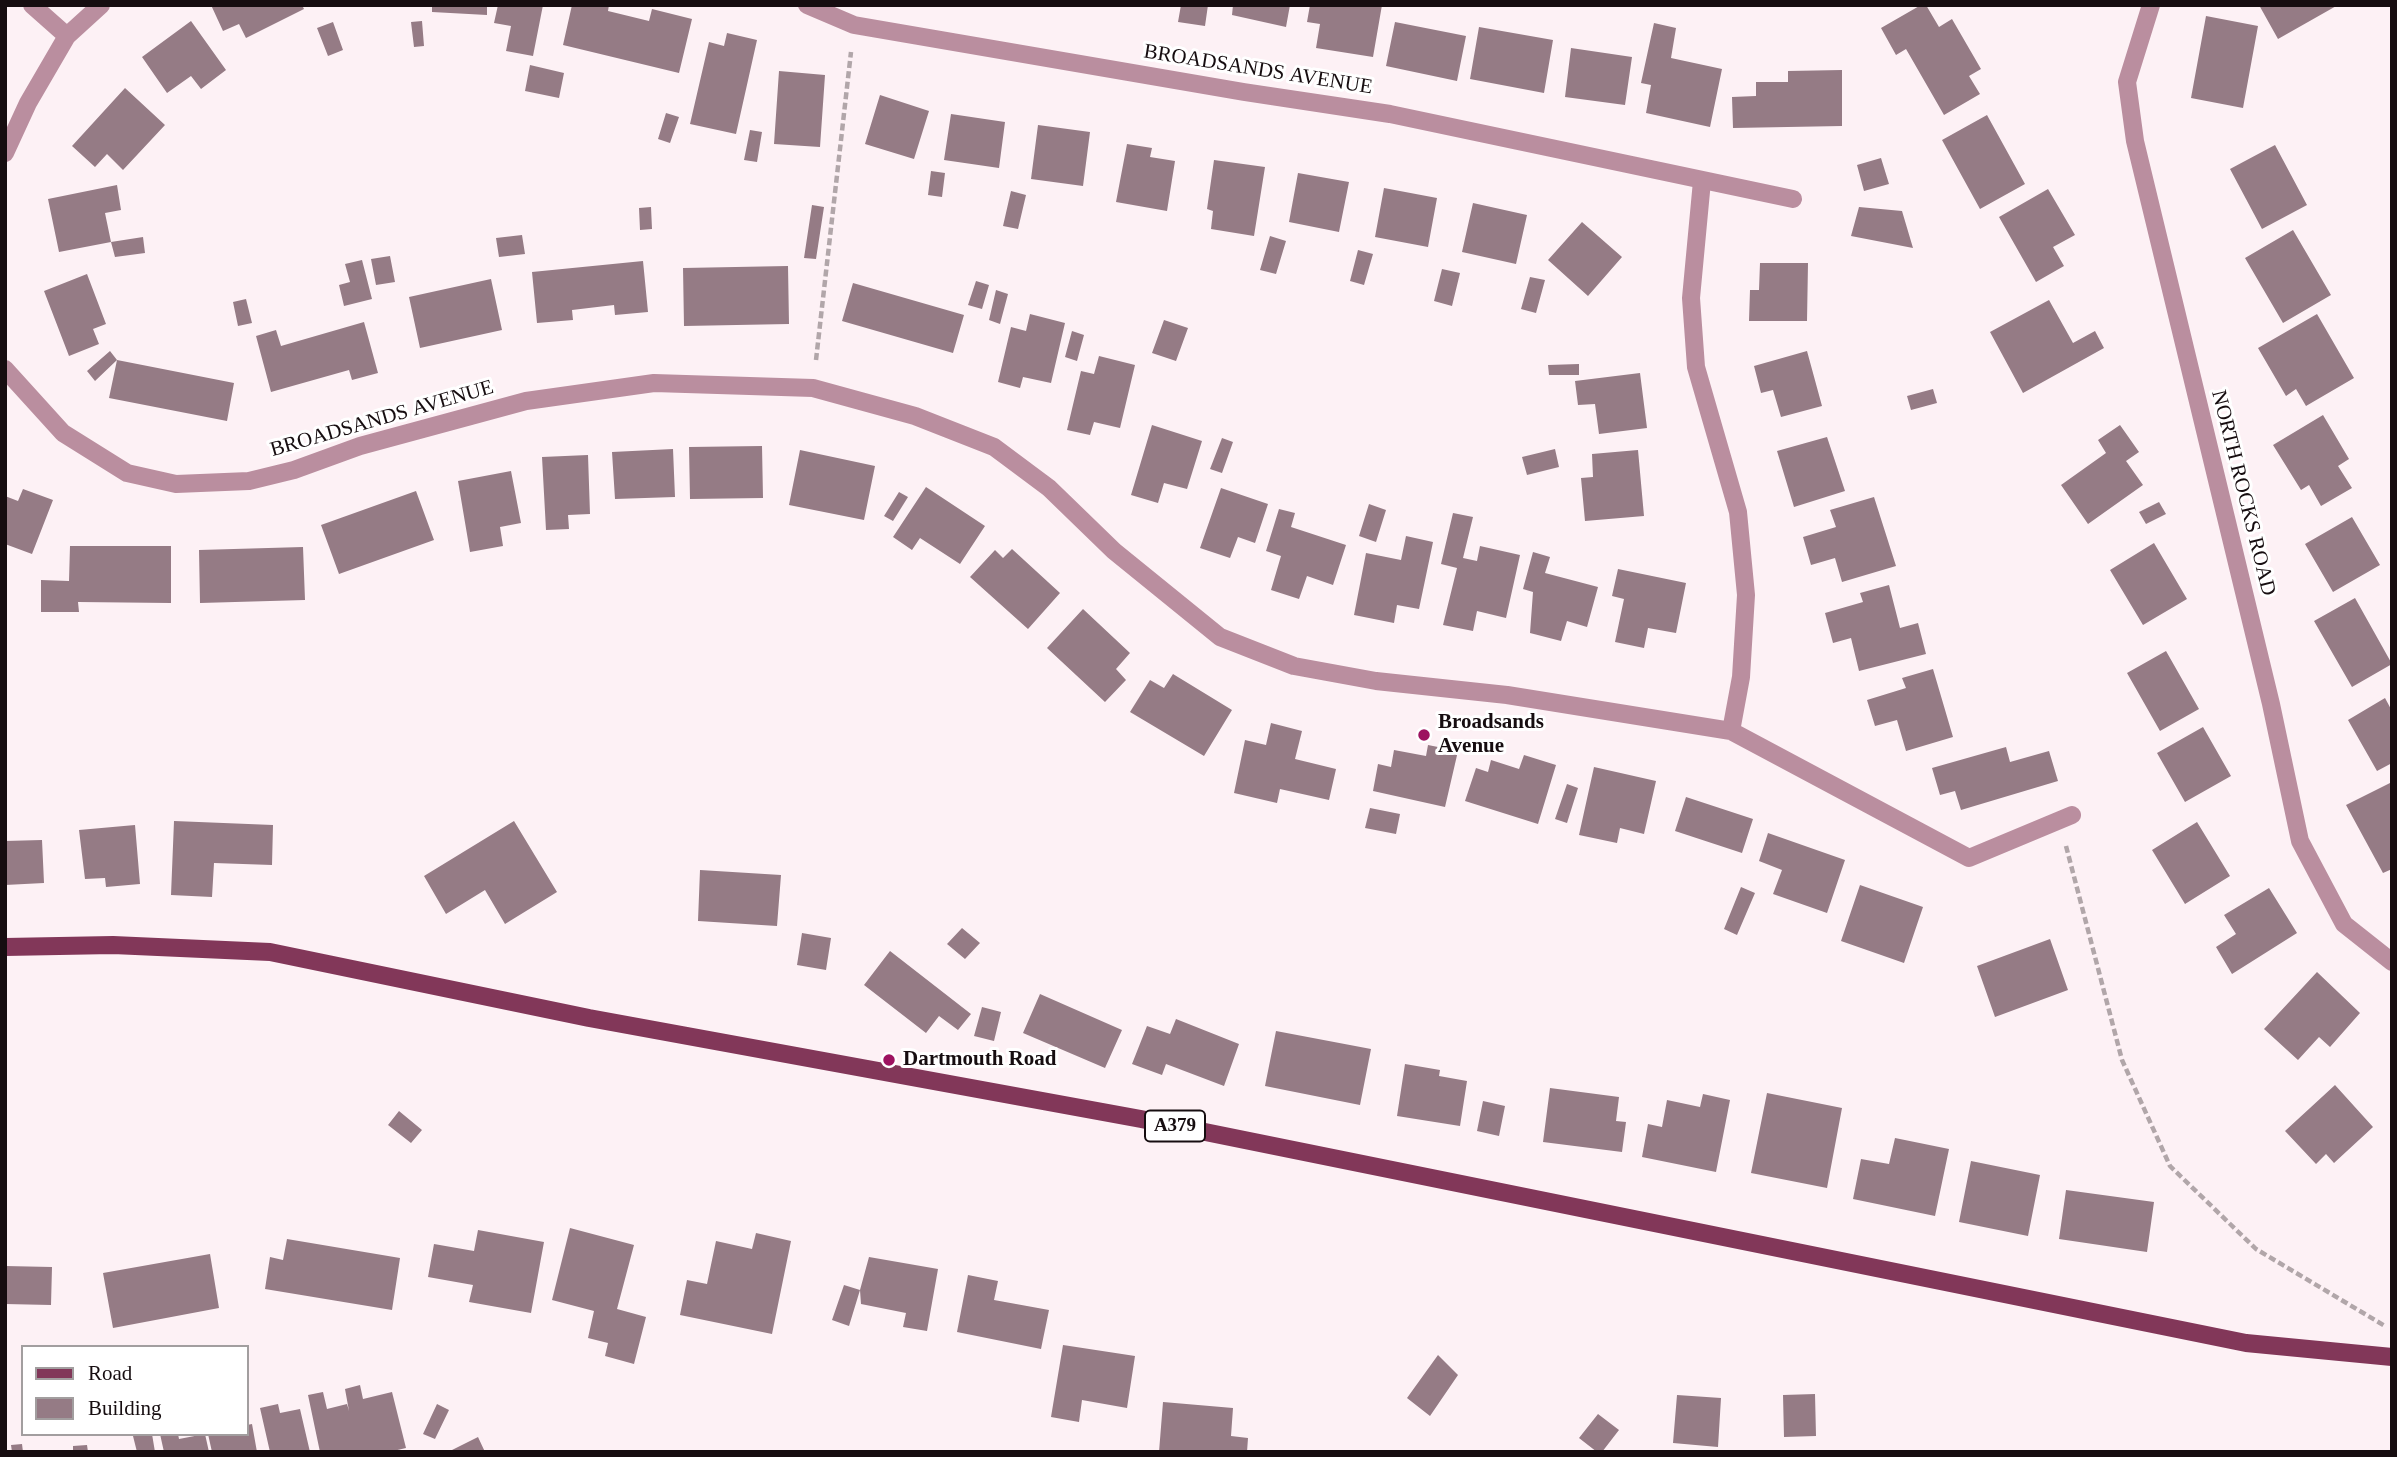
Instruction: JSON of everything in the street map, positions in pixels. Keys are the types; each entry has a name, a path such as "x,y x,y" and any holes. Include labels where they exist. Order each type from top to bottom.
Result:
{"main road":[{"name":"A379","path":"5,947 113,944 270,952 589,1018 1141,1119 2246,1343 2392,1357"}],"street":[{"path":"32,5 67,36"},
{"path":"5,153 28,103 67,36 101,5"},
{"name":"BROADSANDS AVENUE","path":"807,5 854,25 1390,114 1793,199"},
{"name":"NORTH ROCKS ROAD","path":"2151,5 2127,82 2135,141 2271,704 2300,841 2344,924 2392,962"},
{"path":"1702,181 1691,298 1696,367 1738,512 1746,595 1741,677 1731,731"},
{"name":"BROADSANDS AVENUE","path":"5,369 63,433 127,473 176,484 248,481 294,470 360,446 526,401 654,383 813,388 915,416 994,447 1049,488 1114,551 1220,637 1294,666 1376,681 1507,695 1731,731 1969,858 2065,818"}],"path":[{"path":"813,388 854,25"},
{"path":"2065,818 2076,879 2122,1060 2170,1166 2256,1250 2392,1330"}],"building":[{"path":"211,5 302,5 304,9 246,38 239,24 223,31"},
{"path":"432,5 487,5 487,15 432,12"},
{"path":"498,5 543,5 533,56 506,51 511,26 494,23"},
{"path":"572,5 609,5 608,11 649,21 652,9 692,19 679,73 563,45"},
{"path":"1181,5 1208,5 1205,26 1178,22"},
{"path":"1233,5 1290,5 1286,27 1232,15"},
{"path":"1310,5 1382,5 1373,57 1316,48 1320,24 1307,22"},
{"path":"1921,5 1926,5 1939,27 1952,19 1981,69 1969,76 1980,94 1944,115 1906,49 1896,55 1881,28"},
{"path":"2259,5 2338,5 2278,39"},
{"path":"2206,16 2258,26 2243,108 2191,98"},
{"path":"191,21 226,70 201,89 191,76 167,93 142,57"},
{"path":"422,21 424,46 414,47 411,22"},
{"path":"333,22 343,50 328,56 317,28"},
{"path":"1395,22 1466,36 1457,81 1386,66"},
{"path":"1654,23 1676,28 1671,58 1722,69 1710,127 1646,113 1651,85 1641,83"},
{"path":"1479,27 1553,40 1544,93 1470,79"},
{"path":"727,33 757,40 736,134 690,124 709,42 724,46"},
{"path":"1571,48 1632,57 1625,105 1565,97"},
{"path":"530,65 564,73 559,98 525,91"},
{"path":"1842,70 1842,126 1733,128 1732,97 1756,96 1756,82 1788,82 1788,71"},
{"path":"779,71 825,75 820,147 774,144"},
{"path":"125,88 165,125 123,170 107,154 95,167 72,146"},
{"path":"880,95 929,111 914,159 865,144"},
{"path":"666,113 679,117 670,143 658,139"},
{"path":"951,114 1005,122 999,168 944,160"},
{"path":"1987,115 2025,184 1980,209 1942,140"},
{"path":"1038,125 1090,132 1083,186 1031,179"},
{"path":"750,130 762,132 757,162 744,160"},
{"path":"1127,144 1152,148 1150,157 1175,161 1167,211 1116,202"},
{"path":"2275,145 2307,205 2262,229 2230,169"},
{"path":"1881,158 1889,184 1864,191 1857,165"},
{"path":"1214,160 1265,167 1254,236 1211,229 1213,211 1207,209"},
{"path":"931,171 945,173 942,197 928,195"},
{"path":"1298,173 1349,182 1339,232 1289,222"},
{"path":"117,185 121,210 105,213 111,242 59,252 48,199"},
{"path":"1384,188 1437,198 1428,247 1375,237"},
{"path":"2048,189 2075,235 2053,247 2064,266 2036,282 1999,217"},
{"path":"1011,191 1026,195 1018,229 1003,226"},
{"path":"1473,203 1527,215 1516,264 1462,252"},
{"path":"812,205 824,207 816,259 804,258"},
{"path":"651,207 652,229 640,230 639,208"},
{"path":"1859,207 1902,211 1913,248 1851,236"},
{"path":"1582,222 1622,257 1588,296 1548,260"},
{"path":"2293,230 2331,295 2283,323 2245,258"},
{"path":"522,235 525,254 499,257 496,238"},
{"path":"1270,236 1286,241 1276,274 1260,270"},
{"path":"143,237 145,253 115,257 111,242"},
{"path":"1358,250 1373,254 1364,285 1350,281"},
{"path":"390,256 395,282 376,285 371,259"},
{"path":"362,260 372,299 344,306 339,285 350,282 345,264"},
{"path":"643,261 648,312 615,315 614,305 572,310 573,320 537,323 532,272"},
{"path":"1760,263 1808,263 1807,321 1749,321 1750,290 1759,290"},
{"path":"788,266 789,324 684,326 683,268"},
{"path":"1442,269 1460,273 1452,306 1434,301"},
{"path":"87,274 106,324 93,329 99,344 69,356 44,291"},
{"path":"1530,277 1545,280 1536,313 1521,309"},
{"path":"491,279 502,330 420,348 409,297"},
{"path":"976,281 989,285 982,309 968,305"},
{"path":"853,283 964,315 953,353 842,321"},
{"path":"996,290 1008,294 1000,324 989,320"},
{"path":"246,299 252,323 238,326 233,302"},
{"path":"2049,300 2073,343 2095,331 2104,348 2023,393 1990,332"},
{"path":"1030,314 1065,323 1051,383 1023,377 1020,388 998,382 1011,327 1026,331"},
{"path":"2317,314 2354,378 2306,406 2296,389 2286,396 2258,348"},
{"path":"1164,320 1188,328 1176,361 1152,353"},
{"path":"364,322 378,373 352,380 349,370 271,392 256,336 276,330 281,346"},
{"path":"1072,331 1084,335 1077,361 1065,357"},
{"path":"110,351 117,360 95,381 87,371"},
{"path":"1807,351 1822,406 1781,417 1773,390 1761,393 1754,366"},
{"path":"1099,356 1135,365 1120,428 1094,422 1090,435 1067,430 1081,371 1094,374"},
{"path":"117,360 234,383 227,421 109,398"},
{"path":"1579,364 1579,375 1549,375 1548,365"},
{"path":"1640,373 1647,428 1599,434 1595,404 1578,405 1575,381"},
{"path":"1933,389 1937,403 1911,410 1907,396"},
{"path":"2323,415 2349,459 2338,466 2352,488 2321,506 2309,485 2301,490 2273,445"},
{"path":"1152,425 1202,441 1187,489 1164,483 1158,503 1131,495"},
{"path":"2120,425 2139,452 2126,461 2143,485 2088,524 2061,485 2106,453 2098,440"},
{"path":"1827,437 1845,491 1794,507 1777,451"},
{"path":"1222,438 1233,442 1222,473 1210,469"},
{"path":"762,446 763,498 690,499 689,447"},
{"path":"673,449 675,497 615,499 612,452"},
{"path":"1555,449 1559,467 1527,475 1522,457"},
{"path":"800,450 875,466 864,520 789,505"},
{"path":"1638,450 1644,516 1585,521 1581,478 1593,477 1592,454"},
{"path":"588,455 590,514 568,515 569,529 546,530 542,457"},
{"path":"511,471 521,523 500,527 503,546 470,552 458,481"},
{"path":"926,487 985,526 960,564 920,538 912,550 893,537"},
{"path":"1221,488 1268,504 1255,543 1238,537 1230,558 1200,548"},
{"path":"23,489 53,500 32,554 5,544 5,496 18,501"},
{"path":"416,491 434,540 339,574 321,525"},
{"path":"899,492 908,497 893,521 884,516"},
{"path":"1874,497 1896,566 1842,582 1835,558 1811,565 1803,537 1836,527 1830,510"},
{"path":"2159,502 2166,514 2146,524 2139,512"},
{"path":"1369,504 1386,510 1376,542 1359,536"},
{"path":"1279,509 1295,513 1291,527 1346,545 1333,585 1307,576 1299,599 1271,590 1281,556 1266,551"},
{"path":"1453,513 1473,517 1463,558 1477,561 1480,546 1520,555 1506,618 1477,611 1473,631 1443,625 1457,568 1441,564"},
{"path":"2352,517 2380,565 2333,592 2305,544"},
{"path":"1406,536 1433,542 1419,609 1397,605 1394,623 1354,615 1366,553 1401,560"},
{"path":"2154,543 2187,599 2143,625 2110,570"},
{"path":"70,546 171,546 171,603 78,602 79,612 41,612 41,580 69,581"},
{"path":"303,547 305,600 200,603 199,550"},
{"path":"1012,549 1060,593 1028,629 970,577 995,550 1003,558"},
{"path":"1533,552 1550,557 1545,573 1598,587 1587,627 1567,621 1561,641 1530,633 1533,592 1523,589"},
{"path":"1618,569 1686,583 1676,633 1648,628 1644,648 1615,642 1624,599 1612,596"},
{"path":"1889,585 1900,628 1918,623 1926,654 1859,671 1851,638 1833,643 1825,613 1863,602 1860,593"},
{"path":"2355,598 2392,664 2352,687 2314,621"},
{"path":"1083,609 1130,653 1116,669 1126,680 1105,702 1047,648"},
{"path":"2166,651 2199,709 2160,731 2127,673"},
{"path":"1933,669 1953,737 1906,751 1897,720 1875,726 1867,700 1906,688 1902,678"},
{"path":"1173,674 1232,710 1204,756 1130,712 1150,680 1164,688"},
{"path":"2385,698 2392,711 2392,763 2377,771 2348,720"},
{"path":"1271,723 1302,731 1295,759 1336,769 1329,800 1280,789 1277,803 1234,793 1245,740 1266,745"},
{"path":"2203,727 2231,776 2185,802 2157,753"},
{"path":"1428,745 1458,751 1445,807 1373,791 1378,764 1391,767 1394,750 1426,756"},
{"path":"2006,747 2010,762 2049,751 2058,781 1961,810 1955,791 1940,795 1932,768"},
{"path":"1524,755 1556,765 1538,824 1465,801 1476,768 1488,772 1491,760 1519,769"},
{"path":"1594,767 1656,781 1644,834 1620,828 1617,843 1579,835"},
{"path":"2392,782 2392,869 2383,873 2346,805"},
{"path":"1567,784 1578,788 1567,823 1555,819"},
{"path":"1686,797 1753,819 1742,853 1675,831"},
{"path":"1370,808 1400,814 1396,834 1365,828"},
{"path":"174,821 273,825 272,865 214,863 212,897 171,895"},
{"path":"514,821 557,892 505,924 485,890 446,914 424,876"},
{"path":"2197,822 2230,876 2185,904 2152,850"},
{"path":"135,825 140,884 106,887 105,878 85,879 79,830"},
{"path":"1768,833 1845,860 1827,913 1773,894 1782,870 1759,861"},
{"path":"42,840 44,883 5,885 5,841"},
{"path":"700,870 781,875 777,926 698,921"},
{"path":"1860,885 1923,907 1904,963 1841,941"},
{"path":"1741,887 1755,893 1737,935 1724,929"},
{"path":"2269,888 2297,933 2232,974 2216,947 2236,934 2224,915"},
{"path":"962,928 980,943 965,959 947,944"},
{"path":"802,933 831,938 826,970 797,965"},
{"path":"2050,939 2068,990 1995,1017 1977,966"},
{"path":"890,951 971,1014 958,1030 939,1016 926,1033 864,985"},
{"path":"2317,972 2360,1013 2330,1047 2319,1037 2298,1060 2264,1029"},
{"path":"1040,994 1122,1030 1105,1068 1023,1033"},
{"path":"982,1007 1001,1012 994,1041 974,1036"},
{"path":"1176,1019 1239,1044 1224,1086 1166,1064 1162,1075 1132,1064 1147,1026 1170,1034"},
{"path":"1276,1031 1371,1049 1360,1105 1265,1086"},
{"path":"1405,1064 1440,1070 1439,1076 1467,1081 1460,1126 1397,1116"},
{"path":"2335,1085 2373,1127 2334,1163 2326,1154 2316,1164 2285,1131"},
{"path":"1550,1088 1619,1097 1616,1121 1626,1122 1622,1152 1543,1142"},
{"path":"1767,1093 1842,1108 1827,1188 1751,1173"},
{"path":"1703,1094 1730,1100 1716,1172 1642,1157 1648,1124 1662,1127 1667,1100 1700,1107"},
{"path":"1483,1101 1505,1106 1499,1136 1477,1131"},
{"path":"399,1111 422,1130 411,1143 388,1125"},
{"path":"1895,1138 1949,1149 1935,1216 1853,1199 1861,1159 1889,1164"},
{"path":"1971,1161 2040,1175 2028,1236 1959,1222"},
{"path":"2066,1190 2154,1202 2147,1252 2059,1239"},
{"path":"570,1228 634,1245 617,1309 646,1317 634,1364 605,1356 608,1343 588,1338 594,1311 552,1300"},
{"path":"478,1230 544,1242 531,1313 469,1302 473,1285 428,1277 434,1244 474,1251"},
{"path":"756,1233 791,1241 772,1334 680,1315 687,1280 707,1284 716,1241 752,1249"},
{"path":"287,1239 400,1258 392,1310 265,1289 270,1257 283,1260"},
{"path":"210,1254 219,1308 113,1328 103,1273"},
{"path":"869,1257 938,1269 927,1331 903,1327 906,1313 861,1304 860,1290"},
{"path":"5,1266 52,1267 51,1305 5,1304"},
{"path":"968,1275 998,1281 994,1300 1049,1310 1041,1349 957,1332"},
{"path":"844,1285 860,1290 849,1326 832,1320"},
{"path":"1063,1345 1135,1356 1127,1408 1082,1400 1079,1422 1051,1417"},
{"path":"1438,1355 1458,1375 1430,1416 1407,1398"},
{"path":"360,1385 363,1399 392,1392 406,1448 389,1452 320,1452 308,1395 323,1392 327,1409 347,1404 349,1411 345,1389"},
{"path":"1815,1394 1816,1436 1784,1437 1783,1395"},
{"path":"1677,1395 1721,1398 1718,1447 1673,1443"},
{"path":"1163,1402 1233,1408 1231,1436 1248,1438 1247,1452 1159,1452"},
{"path":"278,1404 280,1413 300,1409 310,1452 270,1452 260,1408"},
{"path":"437,1404 449,1410 435,1439 423,1434"},
{"path":"1598,1414 1619,1430 1602,1452 1597,1452 1579,1438"},
{"path":"252,1424 257,1452 212,1452 208,1436 248,1436 248,1425"},
{"path":"133,1436 152,1436 155,1452 137,1452"},
{"path":"160,1436 178,1436 179,1439 205,1436 209,1452 164,1452"},
{"path":"478,1437 485,1452 448,1452"},
{"path":"22,1444 23,1452 12,1452 11,1445"},
{"path":"87,1445 88,1452 73,1452 73,1446"}],"place":[{"name":"Broadsands Avenue","path":"1424,735"},
{"name":"Dartmouth Road","path":"889,1060"}]}
